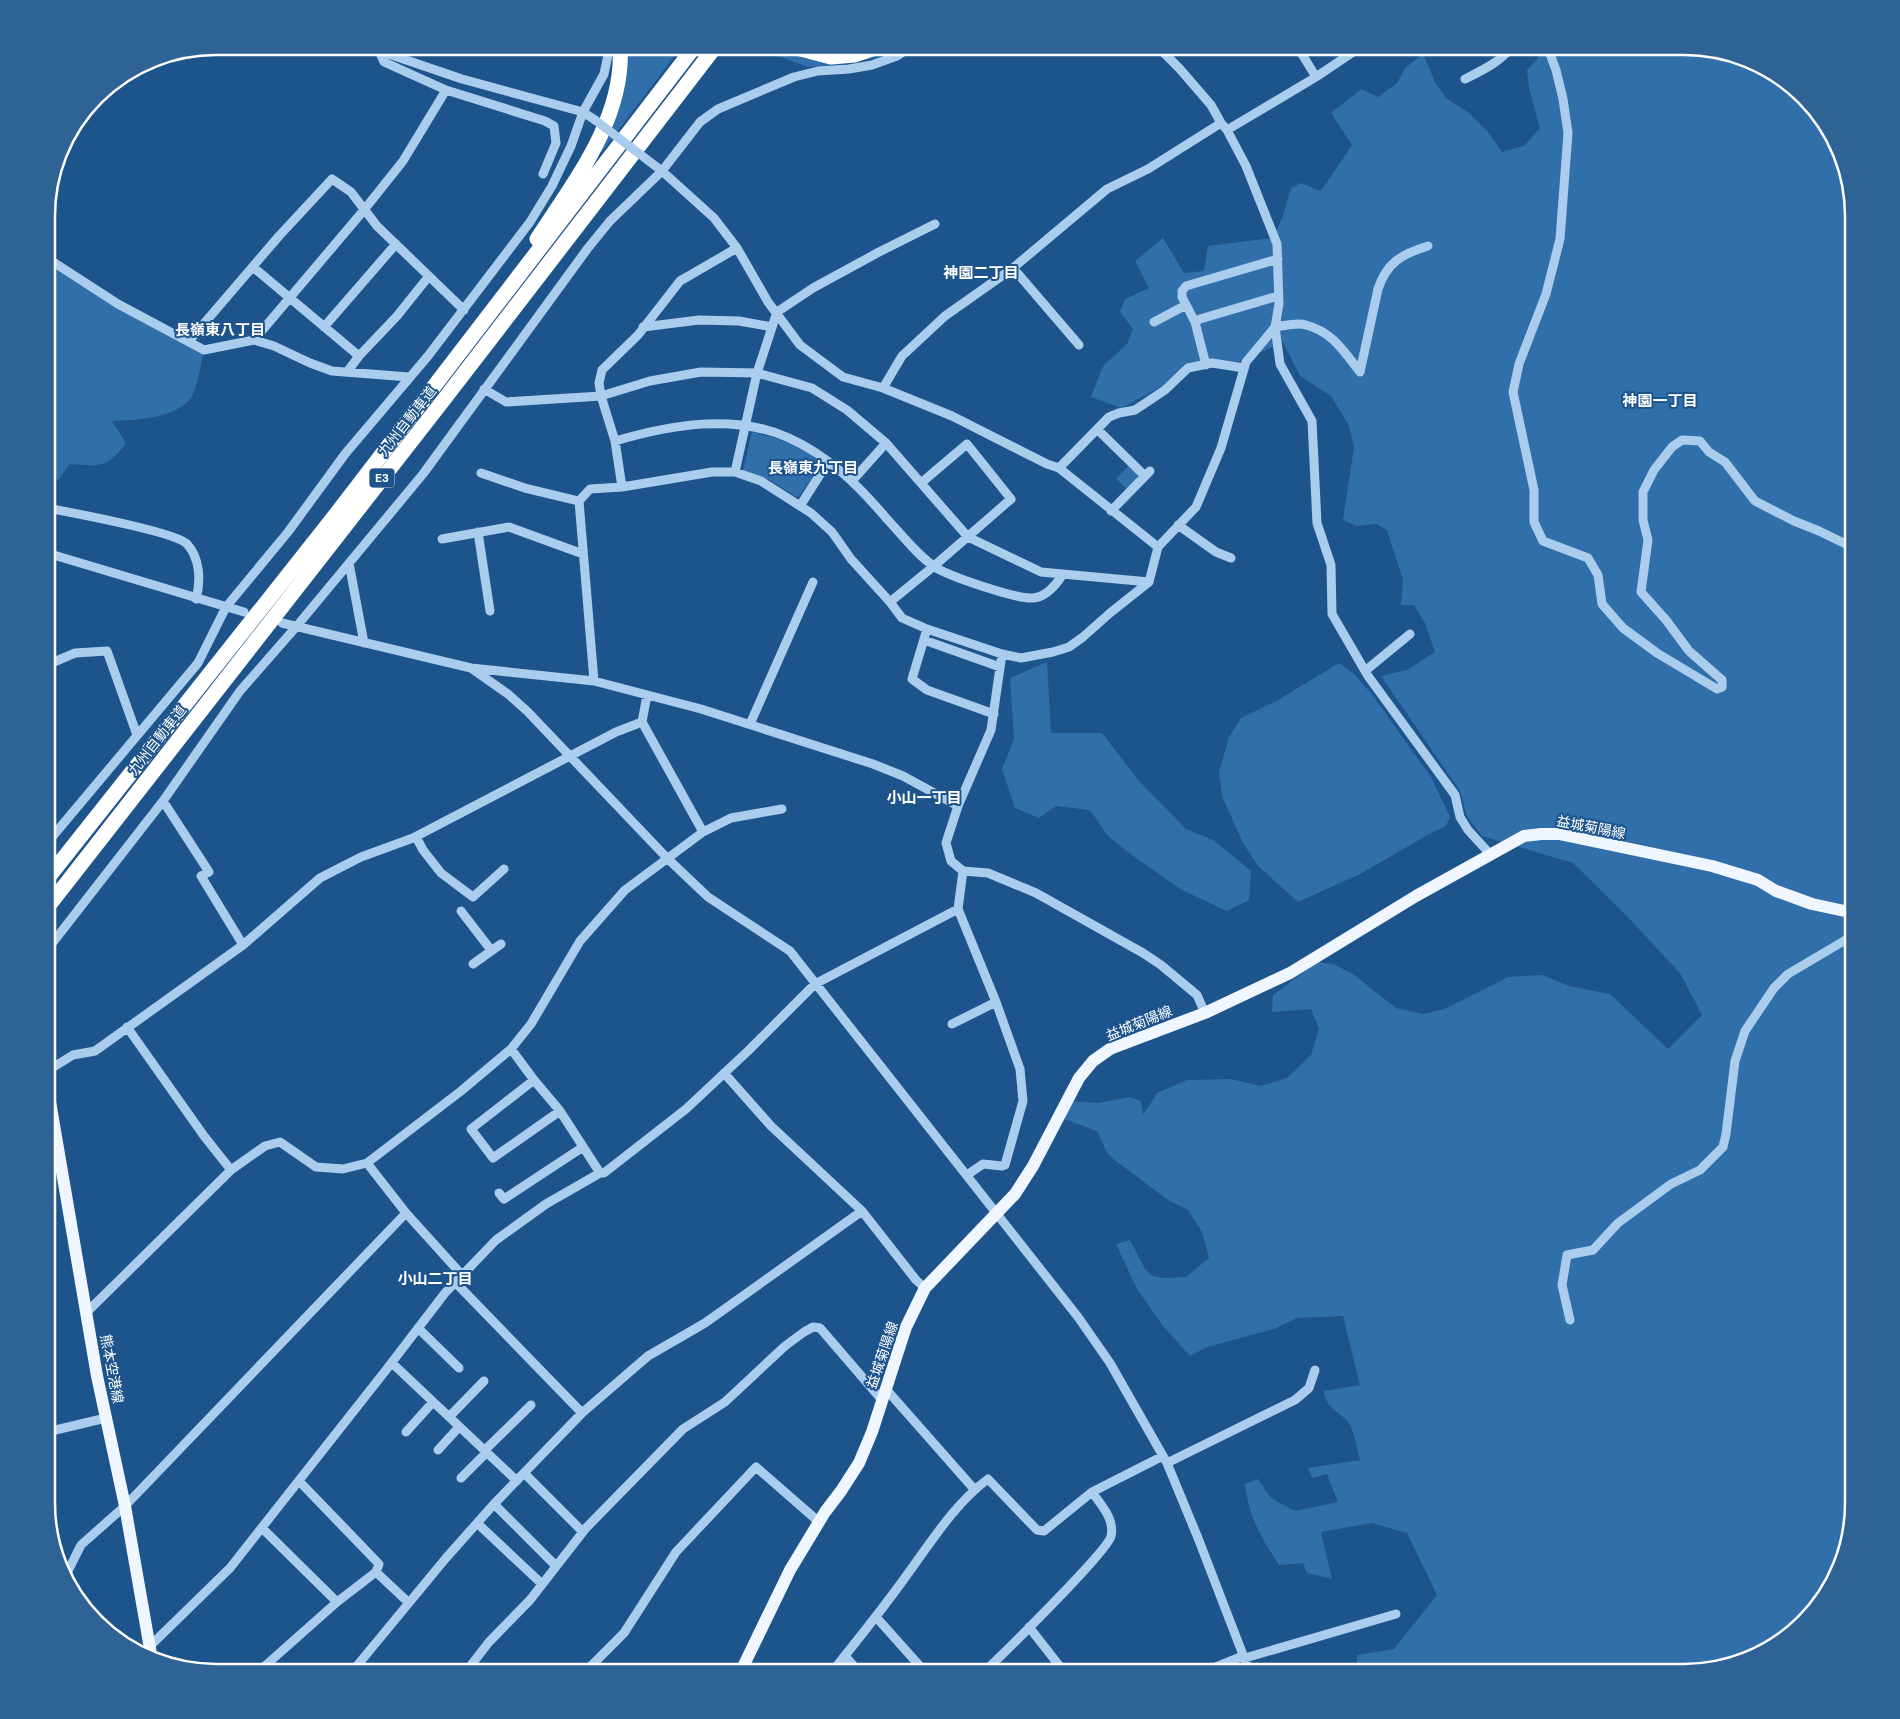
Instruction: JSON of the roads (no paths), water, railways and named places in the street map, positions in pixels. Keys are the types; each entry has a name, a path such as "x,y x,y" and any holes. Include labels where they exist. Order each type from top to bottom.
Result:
{"highway":[{"path":"456,359 520,265 590,156 608,117 618,86 622,65 621,55"},
{"name":"九州自動車道","path":"55,869 456,359 688,55"},
{"name":"九州自動車道","path":"55,898 709,55"},
{"path":"823,55 831,57 855,55"}],"main road":[{"name":"益城菊陽線","path":"744,1664 790,1570 819,1522 859,1463 872,1432 906,1327 925,1288 1015,1194 1079,1078 1094,1061 1110,1049 1205,1013 1290,973 1387,913 1524,836 1559,834 1720,868 1758,880 1776,891 1812,904 1845,911"},
{"name":"熊本空港線","path":"55,1131 86,1313 125,1506 149,1649"}],"street":[{"path":"380,55 384,62 446,90 545,121 554,126 556,143 543,174"},
{"path":"388,55 462,79 583,112 662,171 714,218 737,248 758,285 800,345 843,377 883,388 952,416 1047,464 1059,468 1158,547"},
{"path":"55,833 198,663 226,607 288,532 345,454 428,356 530,222 552,186 571,146 583,112 604,74 608,55"},
{"path":"55,940 162,801 240,691 296,627 423,474 588,248 610,221 662,171 700,122 718,110 794,77 818,71 872,65 898,55"},
{"path":"1167,55 1211,105 1224,127 1246,166 1277,244 1279,304 1275,327 1280,364 1312,421 1317,523 1331,565 1332,614 1365,671 1455,795 1460,817 1468,830 1490,854"},
{"path":"1303,55 1316,77"},
{"path":"883,388 902,356 945,316 1013,268 1107,190 1316,77 1349,55"},
{"path":"1465,79 1488,67 1505,55"},
{"path":"1550,55 1563,99 1568,133 1560,239 1546,294 1519,364 1514,392 1534,490 1534,522 1543,541 1588,558 1598,575 1602,604 1623,628 1657,653 1717,689 1722,687 1722,680 1689,651 1666,620 1641,592 1648,540 1643,520 1643,492 1654,470 1672,447 1682,440 1700,440 1709,452 1725,462 1755,501 1845,544"},
{"path":"254,340 403,161 446,90"},
{"path":"189,342 252,267 332,179 351,192 377,226 464,310"},
{"path":"735,472 757,373 776,312 813,288 935,224"},
{"path":"324,327 396,244"},
{"path":"594,681 579,501 590,489 622,487 712,472 735,472 761,481 800,506 832,532 851,560 890,602 902,618 927,630 1002,654 1021,658 1069,647 1149,582 1158,547 1196,506 1221,448 1246,362 1275,327 1305,324 1323,332 1343,348 1360,372 1382,276 1393,262 1408,252 1428,246"},
{"path":"622,487 615,441 601,396 599,383 602,370 643,327 680,282 737,248"},
{"path":"1206,365 1195,322 1182,297 1182,291 1186,286 1278,259"},
{"path":"55,263 118,304 204,350 254,340 274,346 332,371 409,377"},
{"path":"252,267 359,356"},
{"path":"1013,268 1079,345"},
{"path":"347,372 359,356 397,316 429,276"},
{"path":"1195,322 1278,296"},
{"path":"1154,322 1186,305"},
{"path":"643,327 700,320 738,322 772,327"},
{"path":"1059,468 1109,417 1135,410 1165,390 1188,368 1212,363 1244,368"},
{"path":"484,389 506,402 601,396 650,381 701,372 757,373 812,388 846,410 886,443 968,537 1040,572 1149,582"},
{"path":"615,441 661,429 692,424 745,426 771,431 790,438 828,462 852,481 904,538 934,566 947,574 1013,595 1032,598 1043,595 1056,585 1063,574"},
{"path":"1097,429 1147,474 1111,511"},
{"path":"852,481 886,443"},
{"path":"890,602 968,537 1010,498 967,444 921,483"},
{"path":"800,506 828,462"},
{"path":"481,473 525,488 579,501"},
{"path":"55,509 90,515 172,537 186,543 194,554 199,572 199,588 196,599"},
{"path":"1178,525 1216,552 1231,558"},
{"path":"442,539 509,527 583,554"},
{"path":"478,532 490,610"},
{"path":"55,555 244,612"},
{"path":"348,563 364,643"},
{"path":"750,724 813,582"},
{"path":"282,623 471,668 594,681 647,695 750,724 888,770 903,776 958,806"},
{"path":"927,630 912,679 927,690 994,714"},
{"path":"1365,671 1410,634"},
{"path":"924,640 1000,667"},
{"path":"55,662 75,653 107,651 137,735"},
{"path":"1002,654 991,730 958,806 946,843 950,861 963,871 988,873 1036,893 1143,953 1161,965 1197,995 1205,1013"},
{"path":"471,668 508,694 570,756 668,860 708,897 790,951 967,1175 1078,1318 1110,1363 1165,1460 1198,1538 1247,1664"},
{"path":"647,695 642,722 703,832"},
{"path":"55,1066 73,1055 95,1051 243,945 320,878 361,857 416,837 616,732 642,722"},
{"path":"162,801 209,872 201,876 243,945"},
{"path":"86,1313 231,1170 264,1146 280,1142 316,1166 343,1169 367,1163 461,1091 510,1049 531,1024 580,942 625,890 668,860 703,832 731,818 782,809"},
{"path":"416,837 423,850 441,873 473,897 504,869"},
{"path":"963,871 958,909 996,1002 1020,1069 1023,1101 1005,1165 983,1164 967,1175"},
{"path":"153,1651 230,1568 445,1293 496,1240 546,1204 600,1173 604,1173 686,1109 815,984 958,909"},
{"path":"461,911 491,950"},
{"path":"1570,1320 1562,1285 1567,1255 1593,1250 1618,1223 1671,1184 1700,1170 1723,1148 1736,1060 1745,1031 1774,988 1788,974 1845,939"},
{"path":"473,964 500,944"},
{"path":"952,1024 996,1002"},
{"path":"127,1027 204,1136 231,1170"},
{"path":"510,1049 560,1111 600,1173"},
{"path":"724,1073 771,1126 862,1211 916,1280 925,1288"},
{"path":"534,1080 471,1129 493,1158 560,1111"},
{"path":"504,1200 583,1147"},
{"path":"367,1163 406,1213 462,1275"},
{"path":"358,1664 477,1523 582,1413 648,1356 705,1323 862,1211"},
{"path":"69,1569 81,1545 125,1506 406,1213"},
{"path":"455,1282 582,1413"},
{"path":"472,1664 488,1642 530,1600 582,1532 684,1429 725,1402 785,1346 813,1327 820,1328 974,1489"},
{"path":"418,1328 459,1368"},
{"path":"392,1363 517,1481"},
{"path":"838,1664 876,1617 939,1530 974,1489 988,1479 1037,1530 1044,1531 1092,1492 1294,1400 1309,1388 1315,1370"},
{"path":"449,1417 484,1381"},
{"path":"406,1432 433,1402"},
{"path":"461,1478 530,1405"},
{"path":"55,1430 106,1418"},
{"path":"438,1450 459,1427"},
{"path":"593,1664 624,1633 676,1552 756,1466 819,1522"},
{"path":"524,1473 582,1532"},
{"path":"267,1664 337,1602 376,1572 379,1564 299,1482"},
{"path":"992,1664 1086,1568 1111,1538 1112,1523 1092,1492"},
{"path":"494,1504 556,1566"},
{"path":"477,1523 542,1584"},
{"path":"262,1528 337,1602"},
{"path":"376,1572 409,1603"},
{"path":"1225,1664 1396,1614"},
{"path":"876,1617 918,1664"},
{"path":"1029,1627 1058,1664"},
{"path":"845,1656 852,1664"}],"district":[{"name":"神園二丁目","path":"981,273"},
{"name":"長嶺東八丁目","path":"220,330"},
{"name":"神園一丁目","path":"1660,401"},
{"name":"長嶺東九丁目","path":"813,468"},
{"name":"小山一丁目","path":"924,798"},
{"name":"小山二丁目","path":"435,1279"}]}
